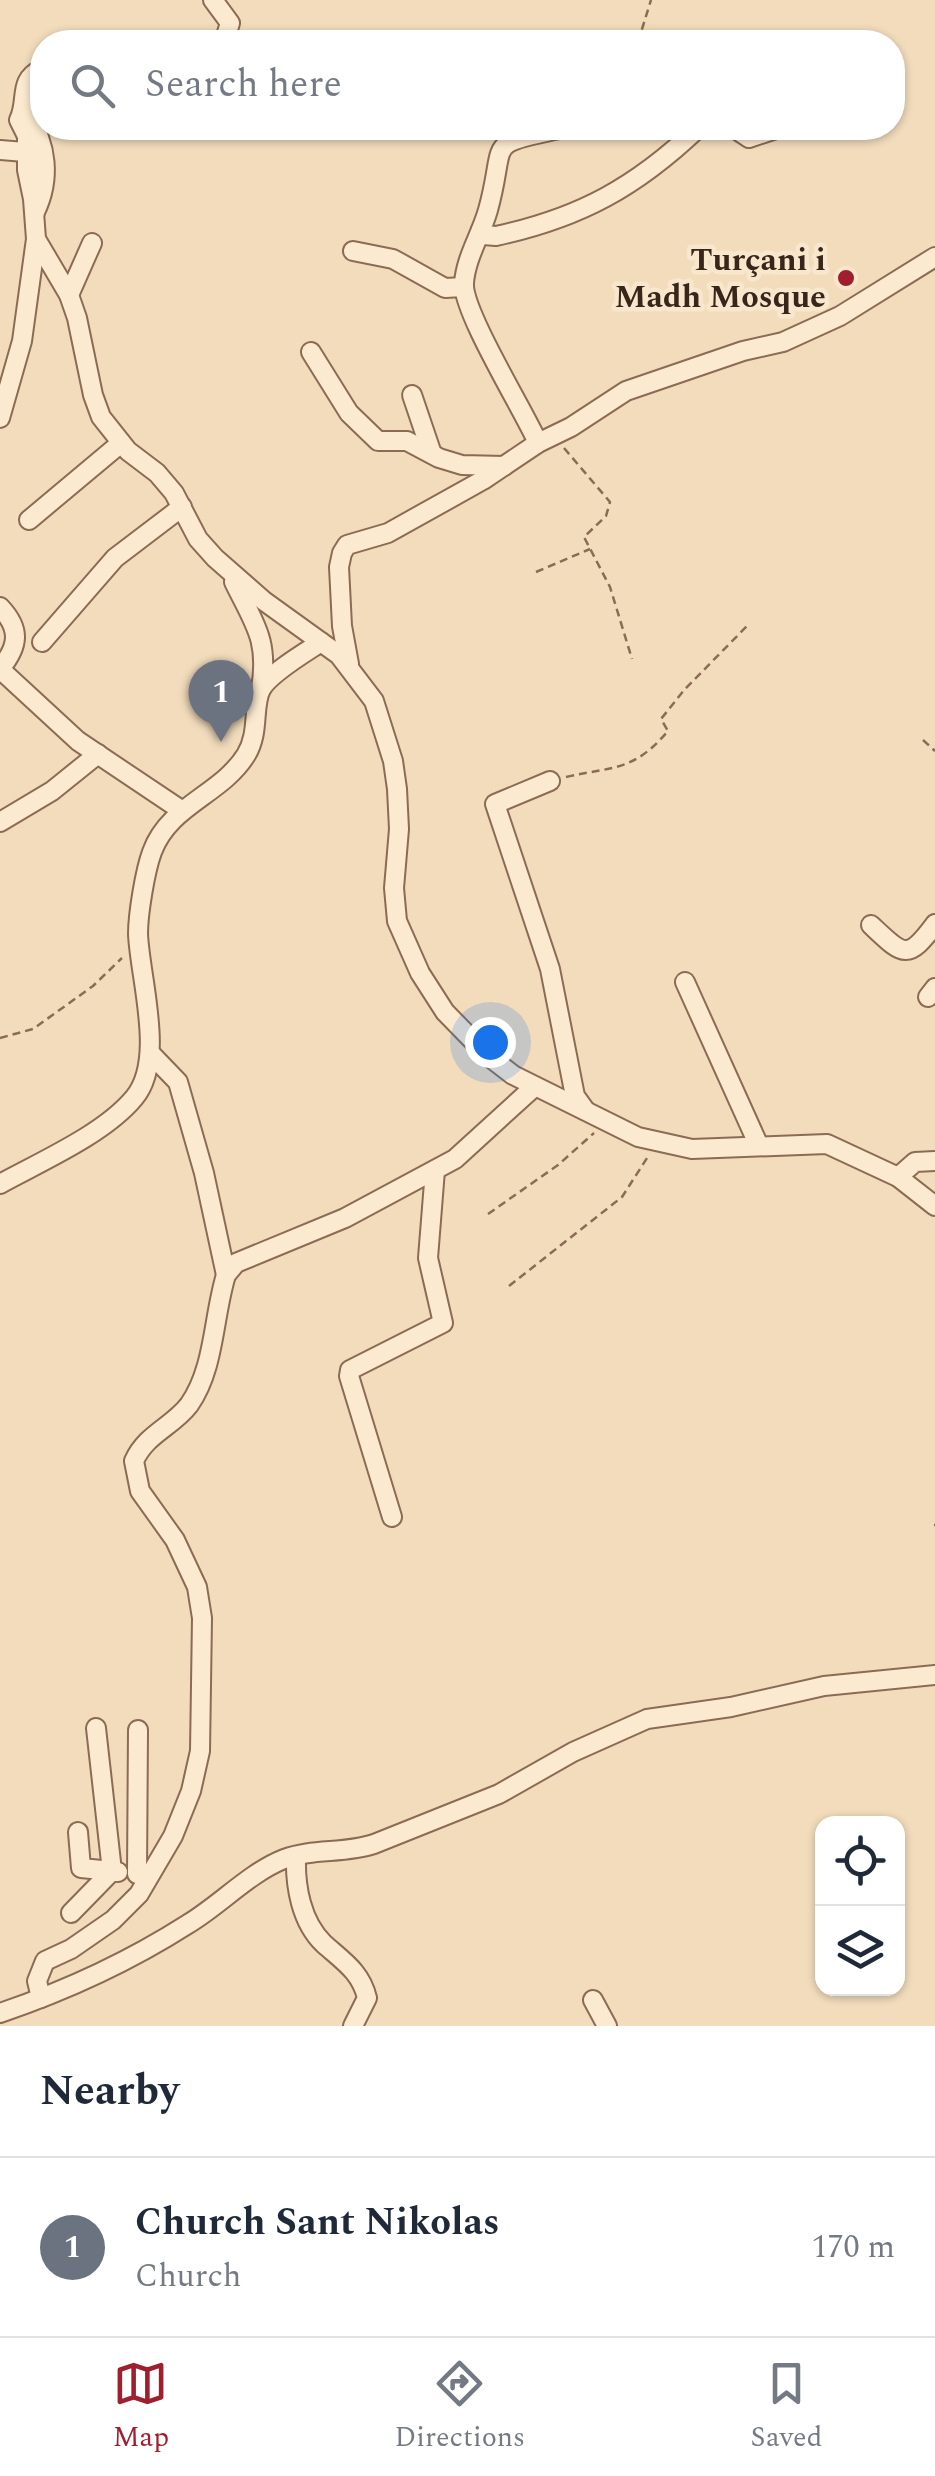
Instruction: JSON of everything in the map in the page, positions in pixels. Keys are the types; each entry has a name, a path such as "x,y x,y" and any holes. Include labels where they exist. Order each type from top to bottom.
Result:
{"street":[{"path":"213,0 230,22 228,30"},
{"path":"30,77 23,90 24,110 30,121"},
{"path":"0,418 22,341 36,240 25,152 27,136 19,120 24,110"},
{"path":"34,214 44,186 40,140"},
{"path":"510,140 498,154 492,196 470,257 464,287 479,328 544,440"},
{"path":"481,230 482,235 496,236 580,212 641,177 684,140"},
{"path":"0,150 25,152"},
{"path":"36,240 69,296 101,416 121,443 157,473 182,507 198,539 230,573 348,664 374,701 393,760 399,828 395,906 405,943 432,993 454,1022 499,1066 606,1122 656,1142 692,1148 827,1144 873,1162 935,1206"},
{"path":"69,296 92,244"},
{"path":"353,251 393,258 445,288 464,287"},
{"path":"348,664 339,567 347,545 388,532 626,391 743,351 783,342 840,316 935,257"},
{"path":"311,352 349,413 378,441 406,441 462,464 504,466"},
{"path":"412,395 432,454"},
{"path":"29,520 121,443"},
{"path":"42,642 115,558 182,507"},
{"path":"0,1184 122,1110 145,1080 150,1054 139,940 152,850 181,810 222,784 248,753 255,738 266,660 264,642 230,573"},
{"path":"0,607 16,626 17,639 14,653 0,669 50,717 181,810"},
{"path":"261,689 321,642"},
{"path":"0,822 52,791 98,754"},
{"path":"550,781 496,804 550,969 575,1096 586,1111"},
{"path":"871,926 899,951 908,952 917,948 935,924"},
{"path":"685,982 759,1146"},
{"path":"41,1998 38,1982 45,1960 71,1949 112,1920 173,1836 191,1790 200,1752 202,1618 191,1569 140,1491 134,1461 147,1439 180,1415 190,1402 204,1373 226,1275 204,1173 178,1082 150,1054"},
{"path":"226,1275 236,1263 345,1218 455,1159 534,1086"},
{"path":"898,1177 915,1162 935,1160"},
{"path":"392,1517 351,1388 350,1370 443,1323 428,1258 435,1170"},
{"path":"0,2013 63,1990 189,1924 282,1860 374,1844 500,1794 572,1752 662,1714 731,1707 824,1686 935,1675"},
{"path":"96,1728 112,1872"},
{"path":"138,1730 142,1878"},
{"path":"78,1832 81,1868 142,1878"},
{"path":"296,1856 295,1873 305,1916 321,1940 340,1955 363,1983 367,1998 352,2026"},
{"path":"71,1913 112,1872"},
{"path":"593,2000 607,2026"}],"path":[{"path":"642,30 651,0"},
{"path":"544,440 570,452 610,502 606,516 584,537 610,587 632,659"},
{"path":"536,572 590,550"},
{"path":"550,781 608,770 648,755 668,731 661,719 748,625"},
{"path":"924,740 935,751"},
{"path":"0,1038 33,1029 93,986 139,940"},
{"path":"488,1214 558,1165 606,1122"},
{"path":"509,1286 622,1197 656,1142"}],"place":[{"name":"Turçani i Madh Mosque","path":"846,278"},
{"name":"Church Sant Nikolas","path":"221,742"}]}
